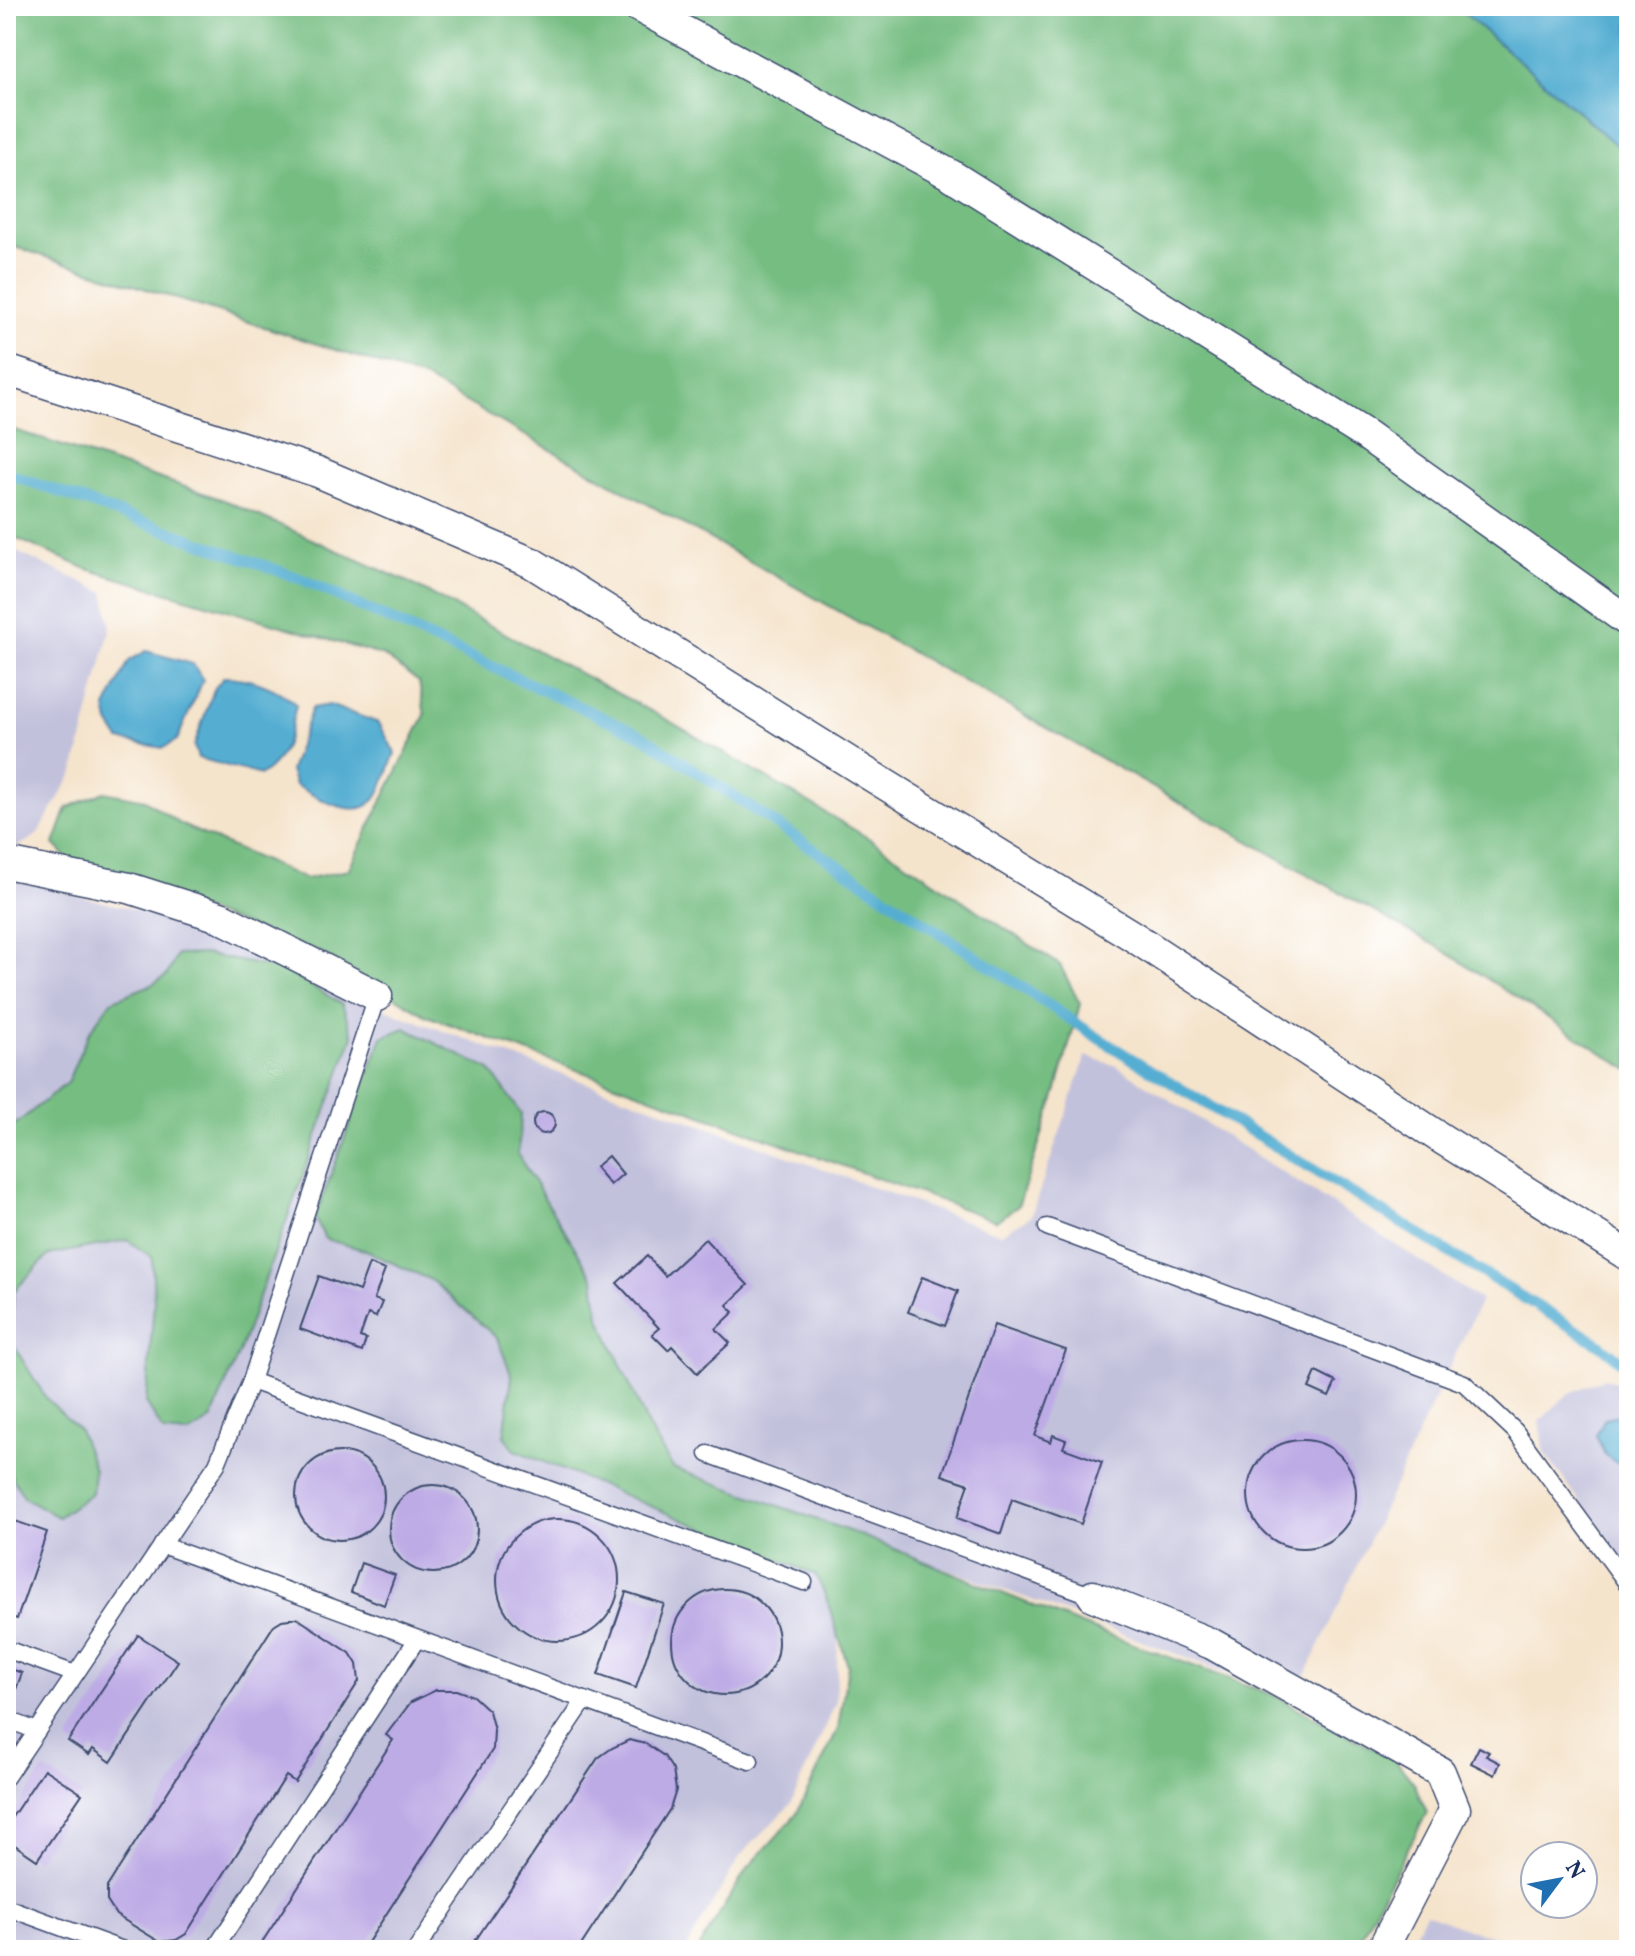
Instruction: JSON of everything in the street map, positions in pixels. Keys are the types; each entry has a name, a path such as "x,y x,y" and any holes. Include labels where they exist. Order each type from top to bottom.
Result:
{"street":[{"path":"637,6 951,175 1366,435 1629,622"},
{"path":"6,370 318,472 532,563 851,764 1131,935 1442,1139 1629,1256"},
{"path":"6,863 129,888 220,917 377,996"},
{"path":"1093,1596 1212,1644 1440,1772 1455,1809 1382,1950"}],"lane":[{"path":"6,1777 217,1464 251,1381 377,996"},
{"path":"1047,1227 1464,1383 1515,1431 1629,1586"},
{"path":"251,1381 804,1582"},
{"path":"708,1454 1093,1596"},
{"path":"162,1545 750,1761"},
{"path":"214,1950 417,1639"},
{"path":"6,1649 75,1674"},
{"path":"416,1950 585,1700"},
{"path":"6,1719 37,1731"},
{"path":"6,1907 123,1950"}],"shaded area":[{"path":"6,547 104,592 111,626 74,772 37,835 11,851 6,850"},
{"path":"6,878 209,928 402,1016 1001,1234 1031,1216 1086,1056 1117,1066 1481,1300 1306,1675 1243,1679 943,1567 871,1585 839,1607 836,1702 791,1804 741,1855 685,1950 6,1950"},
{"path":"1605,1378 1629,1387 1629,1567 1544,1453 1539,1422 1569,1393"},
{"path":"1426,1913 1480,1934 1581,1950 1406,1950"}],"green space":[{"path":"6,6 1456,6 1629,156 1629,1070 1441,949 423,378 6,244"},
{"path":"6,427 224,500 408,582 668,720 870,839 1060,965 1080,1004 1056,1093 1018,1206 996,1221 427,1016 321,953 71,862 54,844 67,808 104,792 145,800 182,825 305,879 348,870 425,715 419,682 384,656 87,569 6,534"},
{"path":"205,954 283,970 342,1004 353,1036 238,1355 211,1420 188,1434 164,1432 146,1403 154,1303 152,1257 127,1240 49,1255 14,1291 9,1338 46,1398 79,1430 94,1470 92,1493 58,1517 24,1497 6,1467 6,1132 67,1083 88,1034 111,1001 167,975 177,955"},
{"path":"405,1028 490,1070 521,1113 518,1155 594,1279 599,1316 648,1426 673,1468 860,1535 1081,1625 1271,1694 1396,1761 1415,1785 1427,1813 1353,1950 697,1950 747,1869 796,1815 838,1729 848,1666 816,1575 515,1450 504,1436 512,1376 497,1338 431,1280 364,1250 325,1239 315,1218 382,1037"}],"water":[{"path":"1456,6 1629,6 1629,156"},
{"path":"146,651 193,664 203,680 177,740 163,748 120,740 109,723 106,708 129,661"},
{"path":"224,677 262,684 296,705 281,753 261,775 198,758 194,746 214,689"},
{"path":"329,705 379,723 395,753 381,789 367,806 346,808 335,805 295,785 290,771 312,708"},
{"path":"1629,1413 1629,1471 1605,1455 1596,1435 1605,1418"}],"building":[{"path":"540,1112 548,1112 555,1123 548,1134 540,1134 533,1127 533,1119"},
{"path":"608,1156 623,1174 610,1185 595,1167"},
{"path":"705,1239 748,1285 727,1305 734,1312 716,1329 730,1343 697,1373 672,1346 668,1350 652,1334 659,1328 617,1283 647,1256 665,1276"},
{"path":"369,1264 385,1270 374,1299 382,1302 376,1317 368,1314 360,1337 366,1339 362,1352 300,1329 319,1276 359,1291"},
{"path":"922,1277 958,1291 945,1326 908,1312"},
{"path":"994,1325 1066,1350 1035,1436 1051,1442 1053,1435 1066,1440 1063,1448 1102,1462 1081,1524 1012,1499 1001,1534 957,1518 969,1484 942,1475"},
{"path":"1316,1372 1336,1382 1329,1397 1309,1388"},
{"path":"1302,1440 1323,1444 1340,1456 1352,1473 1356,1494 1352,1515 1340,1532 1323,1544 1302,1548 1281,1544 1264,1532 1252,1515 1248,1494 1252,1473 1264,1456 1281,1444"},
{"path":"340,1452 357,1455 371,1465 381,1479 384,1496 381,1513 371,1527 357,1537 340,1540 323,1537 309,1527 299,1513 296,1496 299,1479 309,1465 323,1455"},
{"path":"433,1485 450,1488 464,1498 474,1512 477,1529 474,1546 464,1560 450,1570 433,1573 416,1570 402,1560 392,1546 389,1529 392,1512 402,1498 416,1488"},
{"path":"6,1518 47,1532 17,1619 6,1615"},
{"path":"558,1519 581,1523 601,1537 615,1557 619,1580 615,1603 601,1623 581,1637 558,1641 535,1637 515,1623 501,1603 497,1580 501,1557 515,1537 535,1523"},
{"path":"361,1563 395,1575 384,1605 351,1592"},
{"path":"725,1589 745,1593 762,1605 774,1622 778,1642 774,1662 762,1679 745,1691 725,1695 705,1691 688,1679 676,1662 672,1642 676,1622 688,1605 705,1593"},
{"path":"626,1592 664,1604 636,1688 598,1675"},
{"path":"297,1618 350,1653 357,1664 359,1681 295,1782 286,1776 186,1934 176,1940 160,1942 116,1915 107,1901 107,1887 274,1625 282,1620"},
{"path":"138,1635 178,1661 111,1762 93,1749 89,1755 68,1741"},
{"path":"6,1667 22,1673 12,1700 6,1698"},
{"path":"436,1690 456,1690 473,1696 489,1711 494,1730 493,1749 363,1950 257,1950 393,1740 386,1735 411,1702"},
{"path":"629,1740 646,1744 664,1756 673,1770 676,1790 670,1809 578,1950 469,1950 598,1758"},
{"path":"1479,1747 1489,1752 1486,1756 1500,1763 1495,1775 1471,1763"},
{"path":"44,1769 82,1794 37,1860 6,1839 6,1826"}],"waterway":[{"path":"6,473 299,578 643,736 1103,1041 1599,1344 1629,1368"}]}
